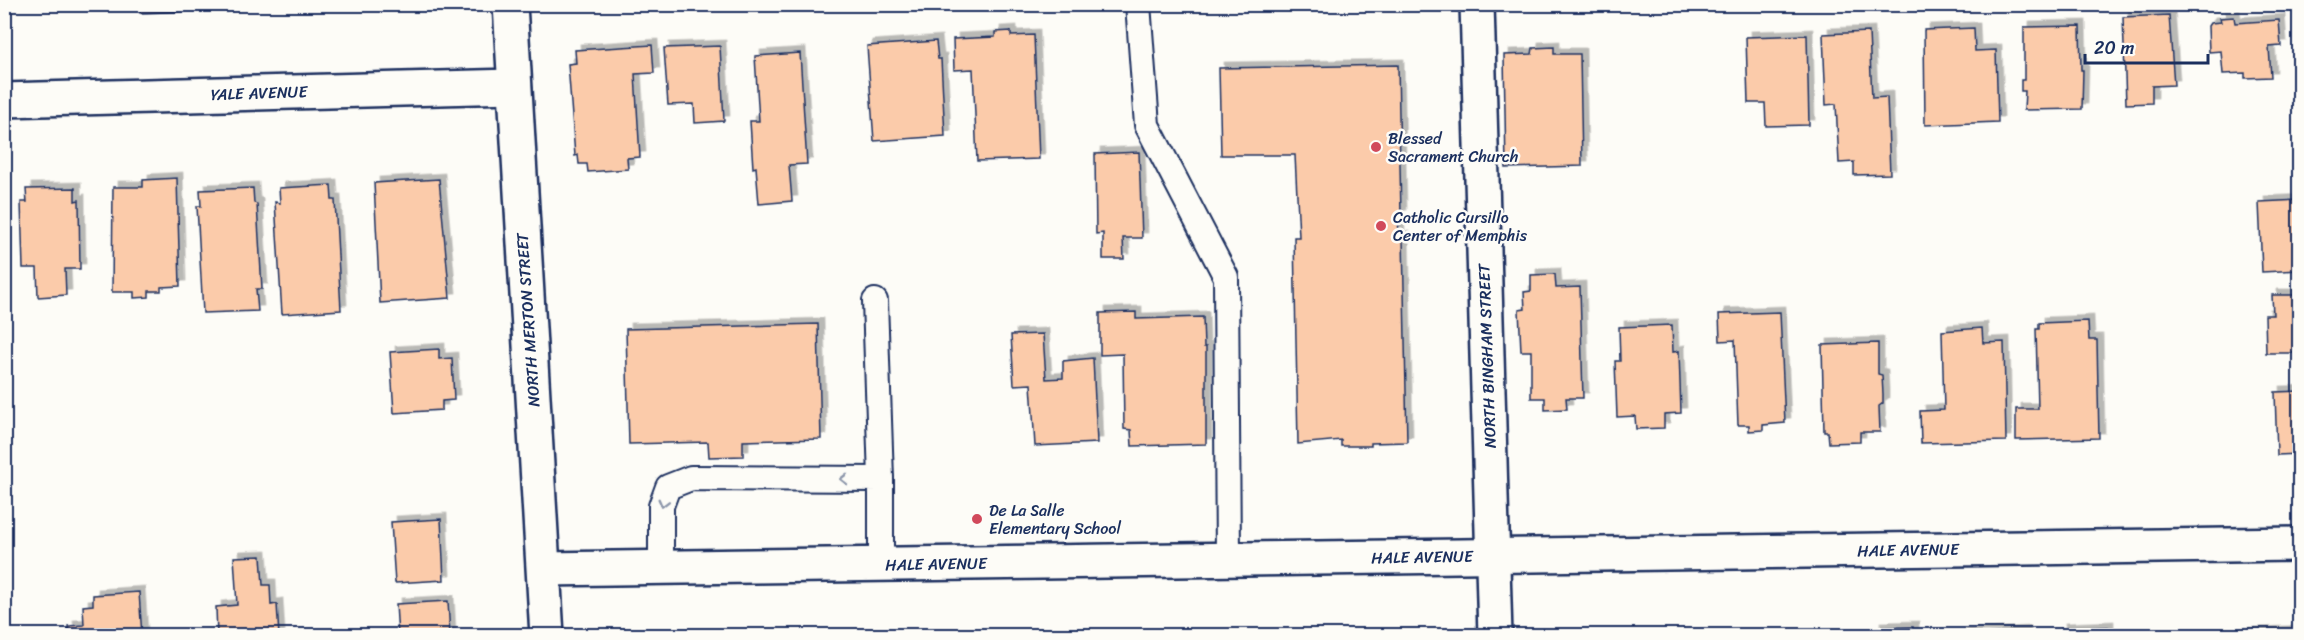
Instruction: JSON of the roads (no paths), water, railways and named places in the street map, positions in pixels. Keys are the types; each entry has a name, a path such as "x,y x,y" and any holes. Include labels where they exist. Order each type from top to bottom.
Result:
{"street":[{"name":"NORTH MERTON STREET","path":"510,4 547,636"},
{"name":"NORTH BINGHAM STREET","path":"1477,4 1495,636"},
{"name":"YALE AVENUE","path":"4,100 513,86"},
{"name":"HALE AVENUE","path":"544,569 2300,544"}],"lane":[{"path":"1138,4 1147,125 1226,277 1228,559"},
{"path":"875,301 881,564"},
{"path":"661,567 661,506 668,486 691,478 880,479"}],"place":[{"name":"Blessed Sacrament Church","path":"1376,147"},
{"name":"Catholic Cursillo Center of Memphis","path":"1381,226"},
{"name":"De La Salle Elementary School","path":"977,519"}]}
